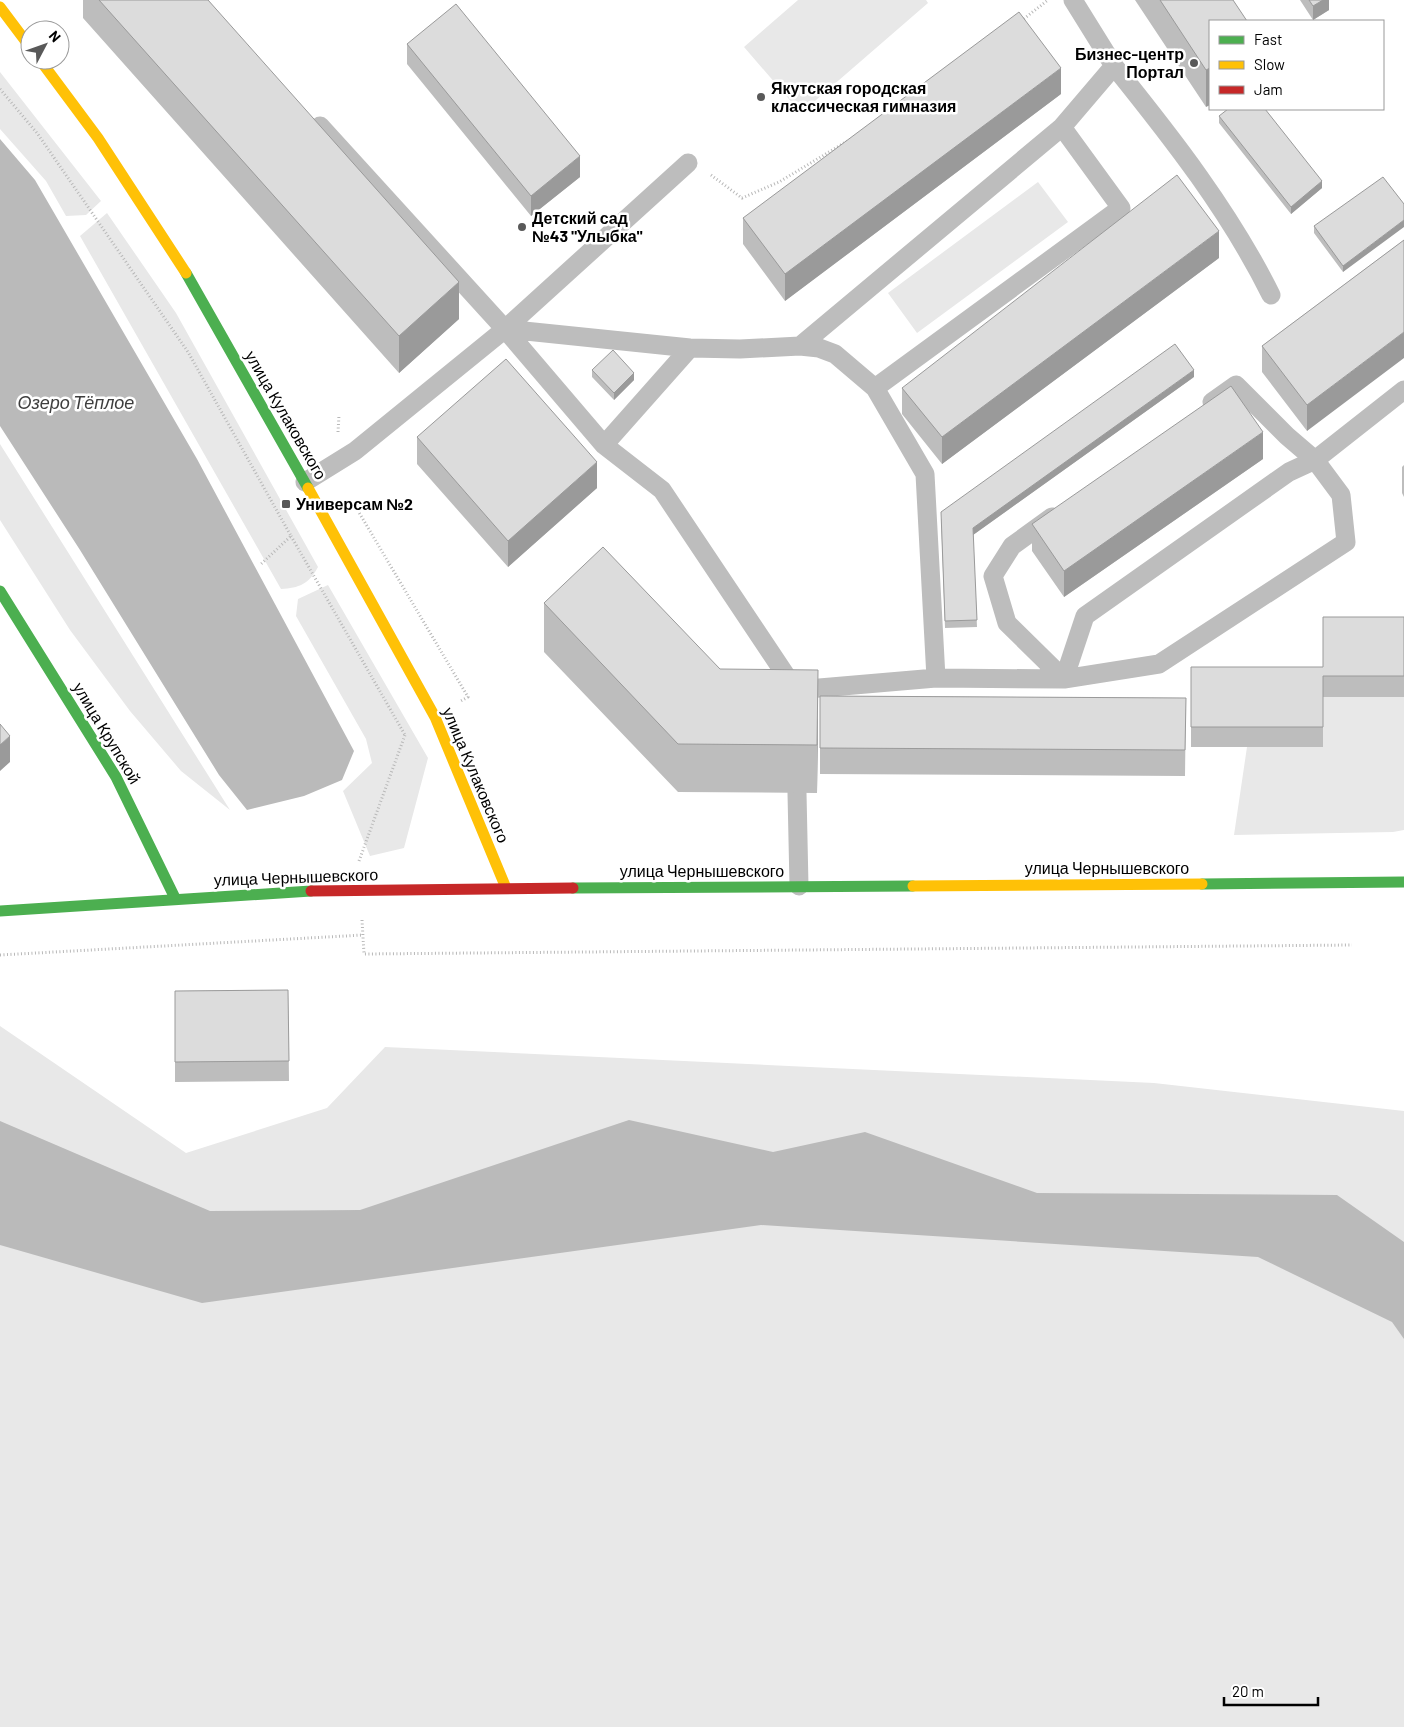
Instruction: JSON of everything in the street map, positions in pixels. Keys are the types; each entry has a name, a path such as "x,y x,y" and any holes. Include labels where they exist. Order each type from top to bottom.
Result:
{"main road":[{"path":"0,6 20,33"},
{"name":"улица Кулаковского","path":"47,70 98,138 174,252 305,482 435,717 506,888"},
{"name":"улица Крупской","path":"0,591 116,777 175,898"},
{"name":"улица Чернышевского","path":"0,911 175,898 360,890 1404,882"}],"lane":[{"path":"0,6 8,0"},
{"path":"1073,0 1114,66 1189,160 1261,274 1271,295"},
{"path":"800,346 1062,127 1114,66"},
{"path":"305,110 505,329 604,445 662,490 796,690 796,709"},
{"path":"875,388 1121,208 1062,127"},
{"path":"305,482 355,451 505,329 688,163"},
{"path":"505,329 690,348 740,350 800,346 819,348 835,354 875,388 925,474 936,678"},
{"path":"604,445 690,348"},
{"path":"796,690 936,678 1064,679 1159,664 1346,542 1341,495 1315,460 1287,436 1236,385 1196,413"},
{"path":"1064,679 1085,616 1290,472 1315,460 1404,390"},
{"path":"1064,679 1007,623 992,576 1012,546 1068,506"},
{"path":"797,793 798,886"}],"path":[{"path":"1017,24 1048,0"},
{"path":"0,90 37,134 188,352 292,536 260,565"},
{"path":"688,163 709,173 742,198 779,182 851,138"},
{"path":"405,736 358,860 364,954 1352,945"},
{"path":"0,955 363,935"}],"shaded area":[{"path":"798,0 926,0 928,3 801,113 744,47"},
{"path":"0,72 101,201 86,215 66,216 46,181 0,129"},
{"path":"1038,182 1068,222 917,333 888,293"},
{"path":"107,213 176,313 318,567 315,573 303,584 293,588 281,589 80,236"},
{"path":"0,444 230,810 181,771 130,711 70,630 0,520"},
{"path":"328,585 428,758 404,848 370,856 343,791 372,763 366,739 296,616 298,599"},
{"path":"1323,697 1404,697 1404,830 1393,832 1234,835 1247,747 1323,747"},
{"path":"0,1026 186,1153 327,1108 385,1047 1154,1083 1404,1111 1404,1727 0,1727"}],"water":[{"name":"Озеро Тёплое","path":"0,139 35,180 197,459 354,751 342,780 304,796 247,810 219,775 80,550 0,426"},
{"path":"629,1120 773,1152 865,1132 1037,1193 1337,1195 1404,1242 1404,1339 1392,1322 1258,1257 761,1225 202,1303 0,1245 0,1121 210,1211 360,1210"}],"building":[{"path":"99,0 208,0 459,282 399,336"},
{"path":"1160,0 1233,0 1246,20 1209,20 1209,68 1206,70"},
{"path":"1309,0 1323,0 1313,6"},
{"path":"456,4 580,156 531,196 407,44"},
{"path":"1019,12 1061,68 785,274 743,218"},
{"path":"1227,110 1266,110 1322,181 1291,207 1219,116"},
{"path":"1177,175 1219,231 942,437 902,388"},
{"path":"1383,177 1404,204 1404,220 1343,266 1314,226"},
{"path":"1404,240 1404,332 1307,405 1262,346"},
{"path":"1175,344 1194,370 973,528 977,620 945,621 941,512"},
{"path":"613,350 634,373 614,393 592,370"},
{"path":"506,359 597,462 508,541 417,437"},
{"path":"1231,386 1263,432 1064,571 1032,524"},
{"path":"603,547 720,669 818,670 817,745 678,744 544,603"},
{"path":"1323,617 1404,617 1404,676 1323,676 1323,727 1191,727 1191,667 1323,667"},
{"path":"820,696 1186,698 1185,750 820,748"},
{"path":"0,724 10,736 0,745"},
{"path":"288,990 289,1061 175,1062 175,991"}],"traffic: fast":[{"path":"186,273 308,488"},
{"path":"0,591 116,777 175,898"},
{"path":"1202,884 1404,882"},
{"path":"573,888 913,886"},
{"path":"0,911 311,891"}],"traffic: slow":[{"path":"0,7 20,34"},
{"path":"47,70 98,138 186,273"},
{"path":"308,488 435,717 506,888"},
{"path":"913,886 1202,884"}],"traffic: jam":[{"path":"311,891 573,888"}],"place":[{"name":"Бизнес-центр Портал","path":"1194,63"},
{"name":"Якутская городская классическая гимназия","path":"761,97"},
{"name":"Детский сад №43 \"Улыбка\"","path":"522,227"},
{"name":"Универсам №2","path":"286,504"}]}
